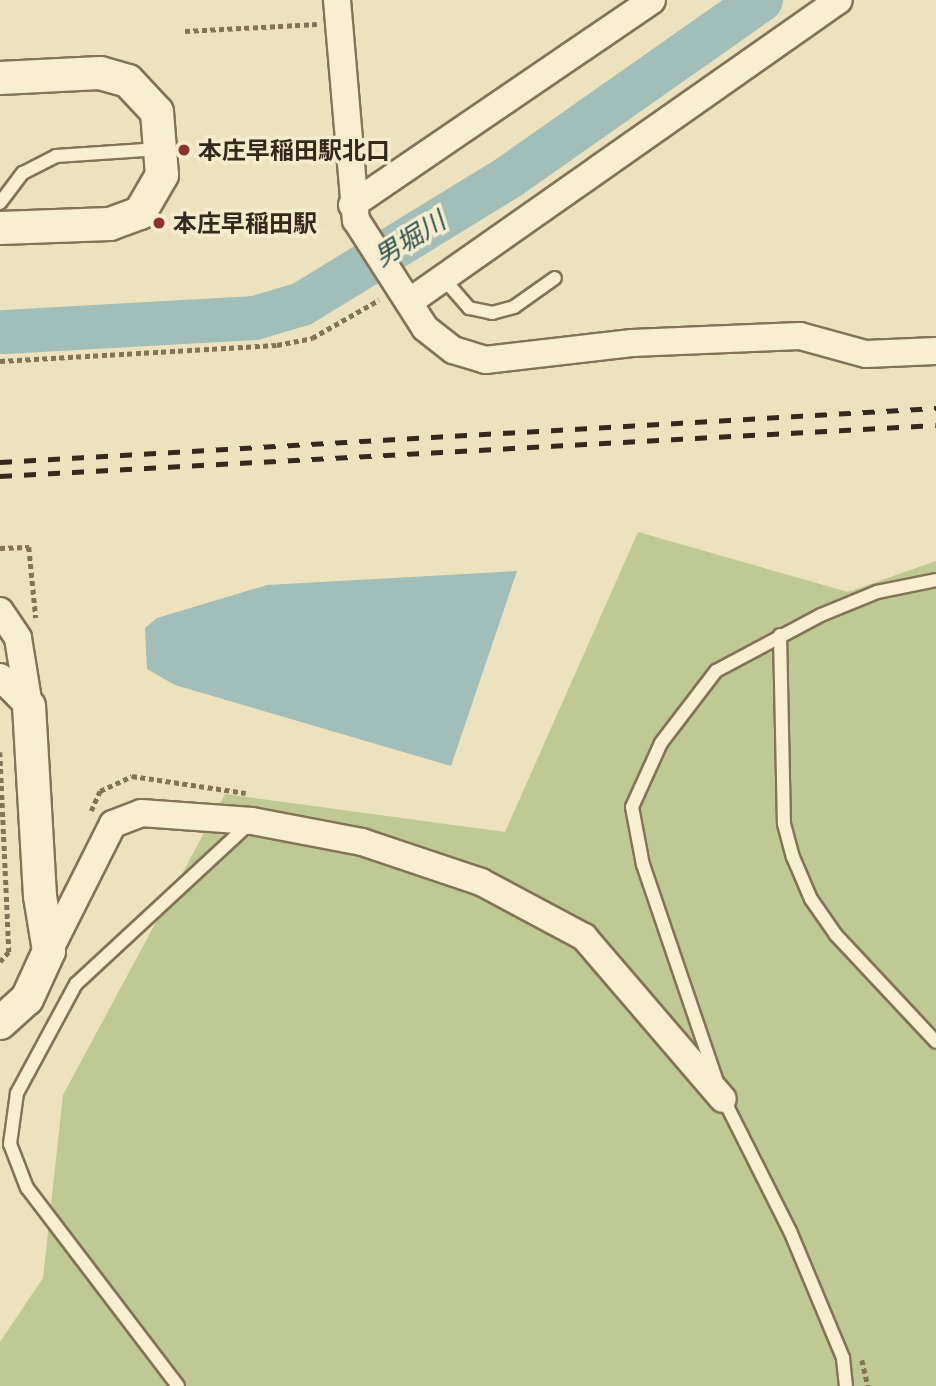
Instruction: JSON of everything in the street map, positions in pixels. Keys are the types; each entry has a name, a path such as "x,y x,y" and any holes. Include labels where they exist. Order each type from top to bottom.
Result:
{"street":[{"path":"356,215 652,0"},
{"path":"401,289 443,278 839,0"},
{"path":"338,12 356,215 425,328 453,350 485,360 632,343 800,336 866,354 936,351"},
{"path":"0,78 100,73 128,82 157,112 162,175 140,214 110,224 0,228"},
{"path":"0,611 18,638 29,706 40,896 49,951"},
{"path":"0,677 29,706"},
{"path":"0,1023 27,999 113,824 141,813 252,821 362,842 481,882 584,937 723,1099"}],"lane":[{"path":"0,203 23,173 56,156 160,149"},
{"path":"443,278 469,308 492,313 514,307 555,278"},
{"path":"846,1386 843,1358 790,1231 723,1099 643,865 632,807 661,743 716,671 780,635 877,592 936,580"},
{"path":"780,635 784,824 793,858 811,899 836,935 936,1042"},
{"path":"178,1386 27,1188 10,1144 17,1093 76,984 252,821"}],"path":[{"path":"185,31 338,12"},
{"path":"0,361 277,345 332,328 401,289"},
{"path":"0,548 29,547 37,630"},
{"path":"0,752 9,952 0,962"},
{"path":"89,815 100,791 132,776 260,795"},
{"path":"857,1346 869,1386"}],"green space":[{"path":"638,532 848,592 936,561 936,1386 0,1386 0,1342 43,1278 63,1095 225,794 505,832"}],"water":[{"path":"517,571 451,766 175,685 147,669 145,628 157,618 267,585"}],"waterway":[{"name":"男堀川","path":"5,332 255,318 302,304 509,177 761,0"}],"railway":[{"path":"0,462 936,408"},
{"path":"0,476 936,425"}],"place":[{"name":"本庄早稲田駅北口","path":"184,150"},
{"name":"本庄早稲田駅","path":"159,223"}]}
